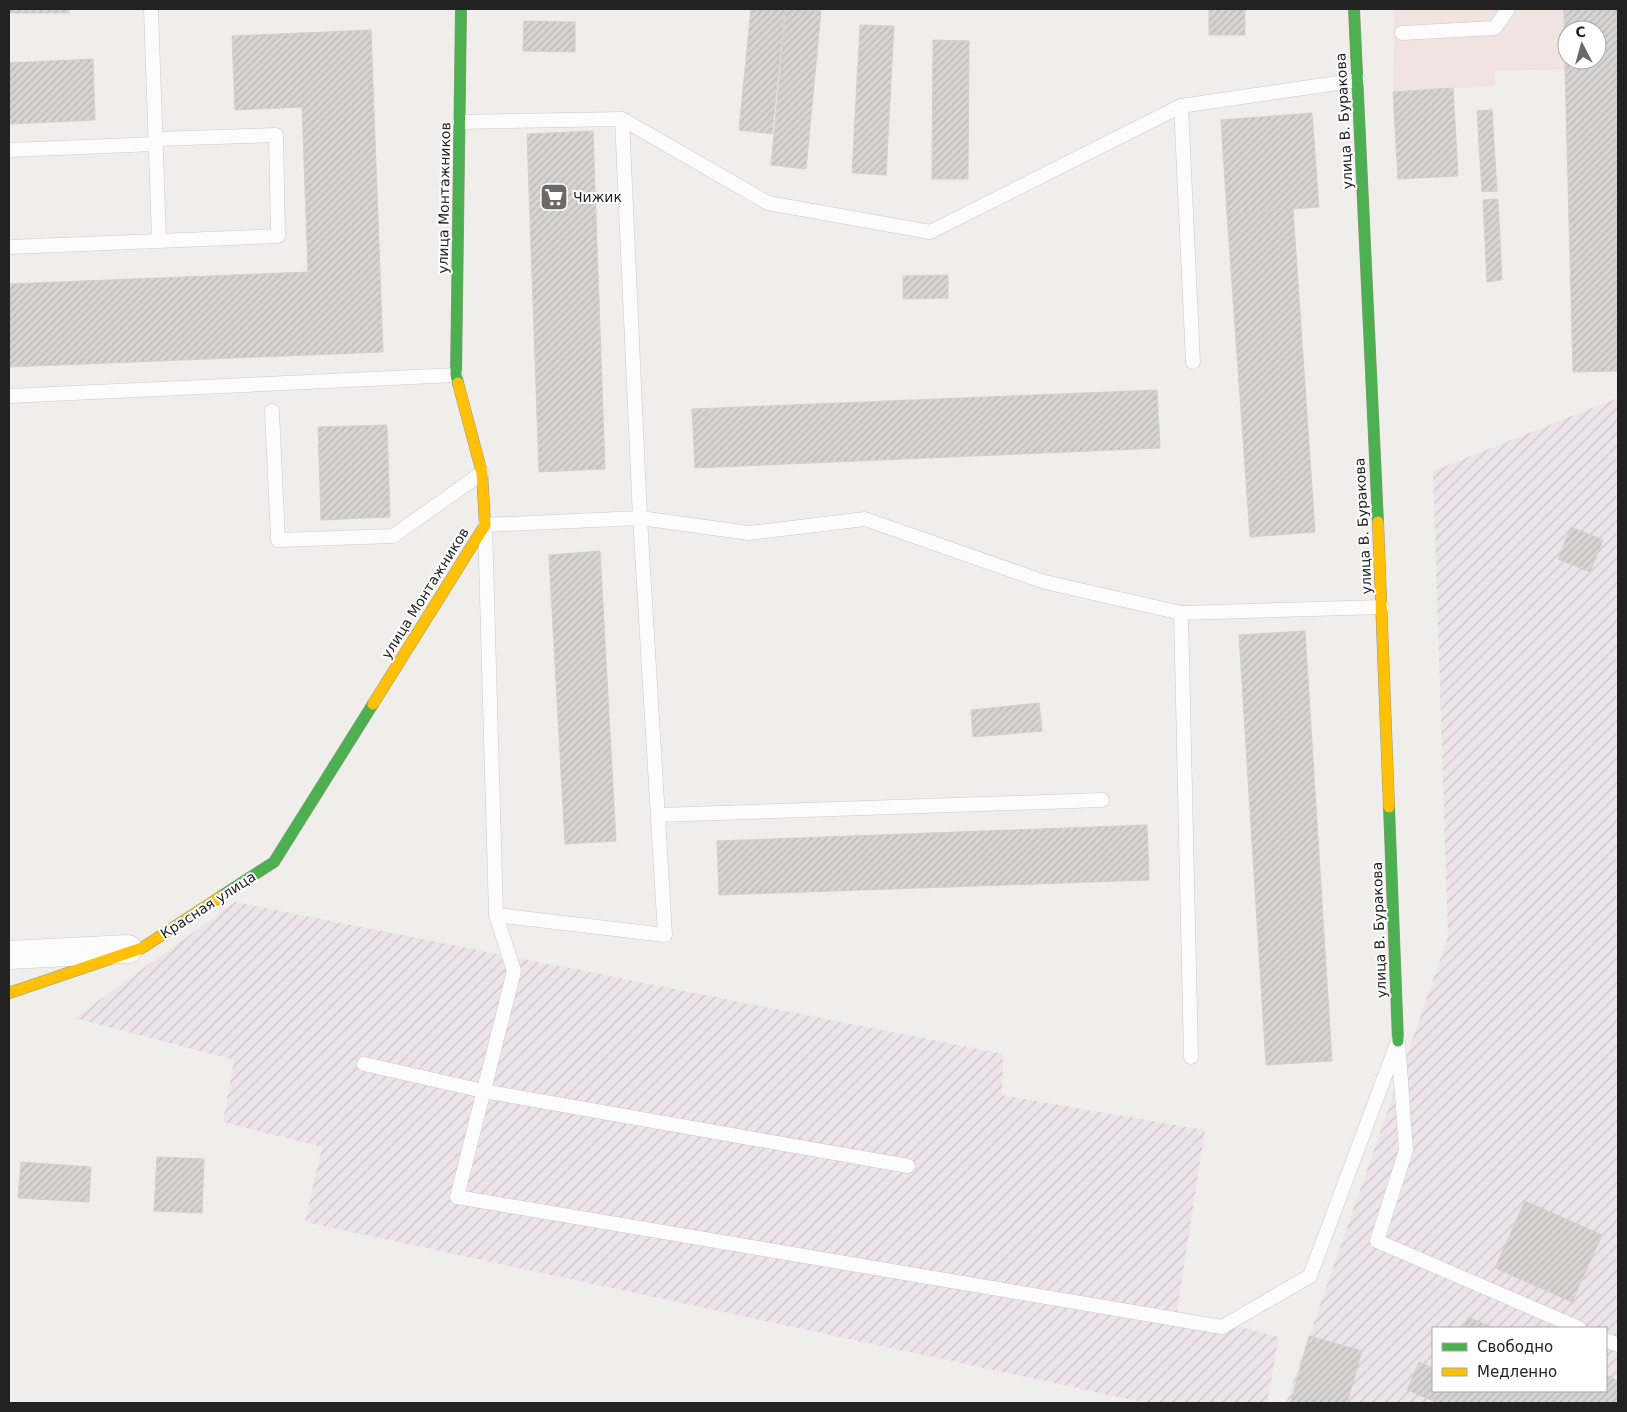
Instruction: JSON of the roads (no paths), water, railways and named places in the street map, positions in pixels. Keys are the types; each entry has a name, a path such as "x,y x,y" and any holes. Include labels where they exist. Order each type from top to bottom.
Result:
{"street":[{"name":"улица Монтажников","path":"274,862 485,525 482,473 456,375 461,9"},
{"name":"улица В. Буракова","path":"1354,9 1382,607 1398,1041"},
{"name":"Красная улица","path":"9,993 142,948 274,862"},
{"path":"9,955 142,948"}],"lane":[{"path":"151,9 159,240"},
{"path":"1402,33 1495,28 1508,9"},
{"path":"460,122 622,120 768,203 930,232 1181,106 1358,80"},
{"path":"1181,106 1193,362"},
{"path":"496,916 665,935 640,518 622,120"},
{"path":"9,150 276,135 278,236 9,247"},
{"path":"9,396 456,375"},
{"path":"272,411 278,540 393,536 482,473"},
{"path":"1382,607 1181,613 1045,582 866,519 749,533 640,518 485,525 496,916 514,972 457,1197 1222,1327 1310,1276 1398,1041"},
{"path":"1181,613 1191,1057"},
{"path":"658,815 1102,800"},
{"path":"1398,1041 1406,1150 1377,1241 1577,1327"},
{"path":"364,1064 484,1091 908,1166"}],"place":[{"name":"Чижик","path":"554,197"}]}
